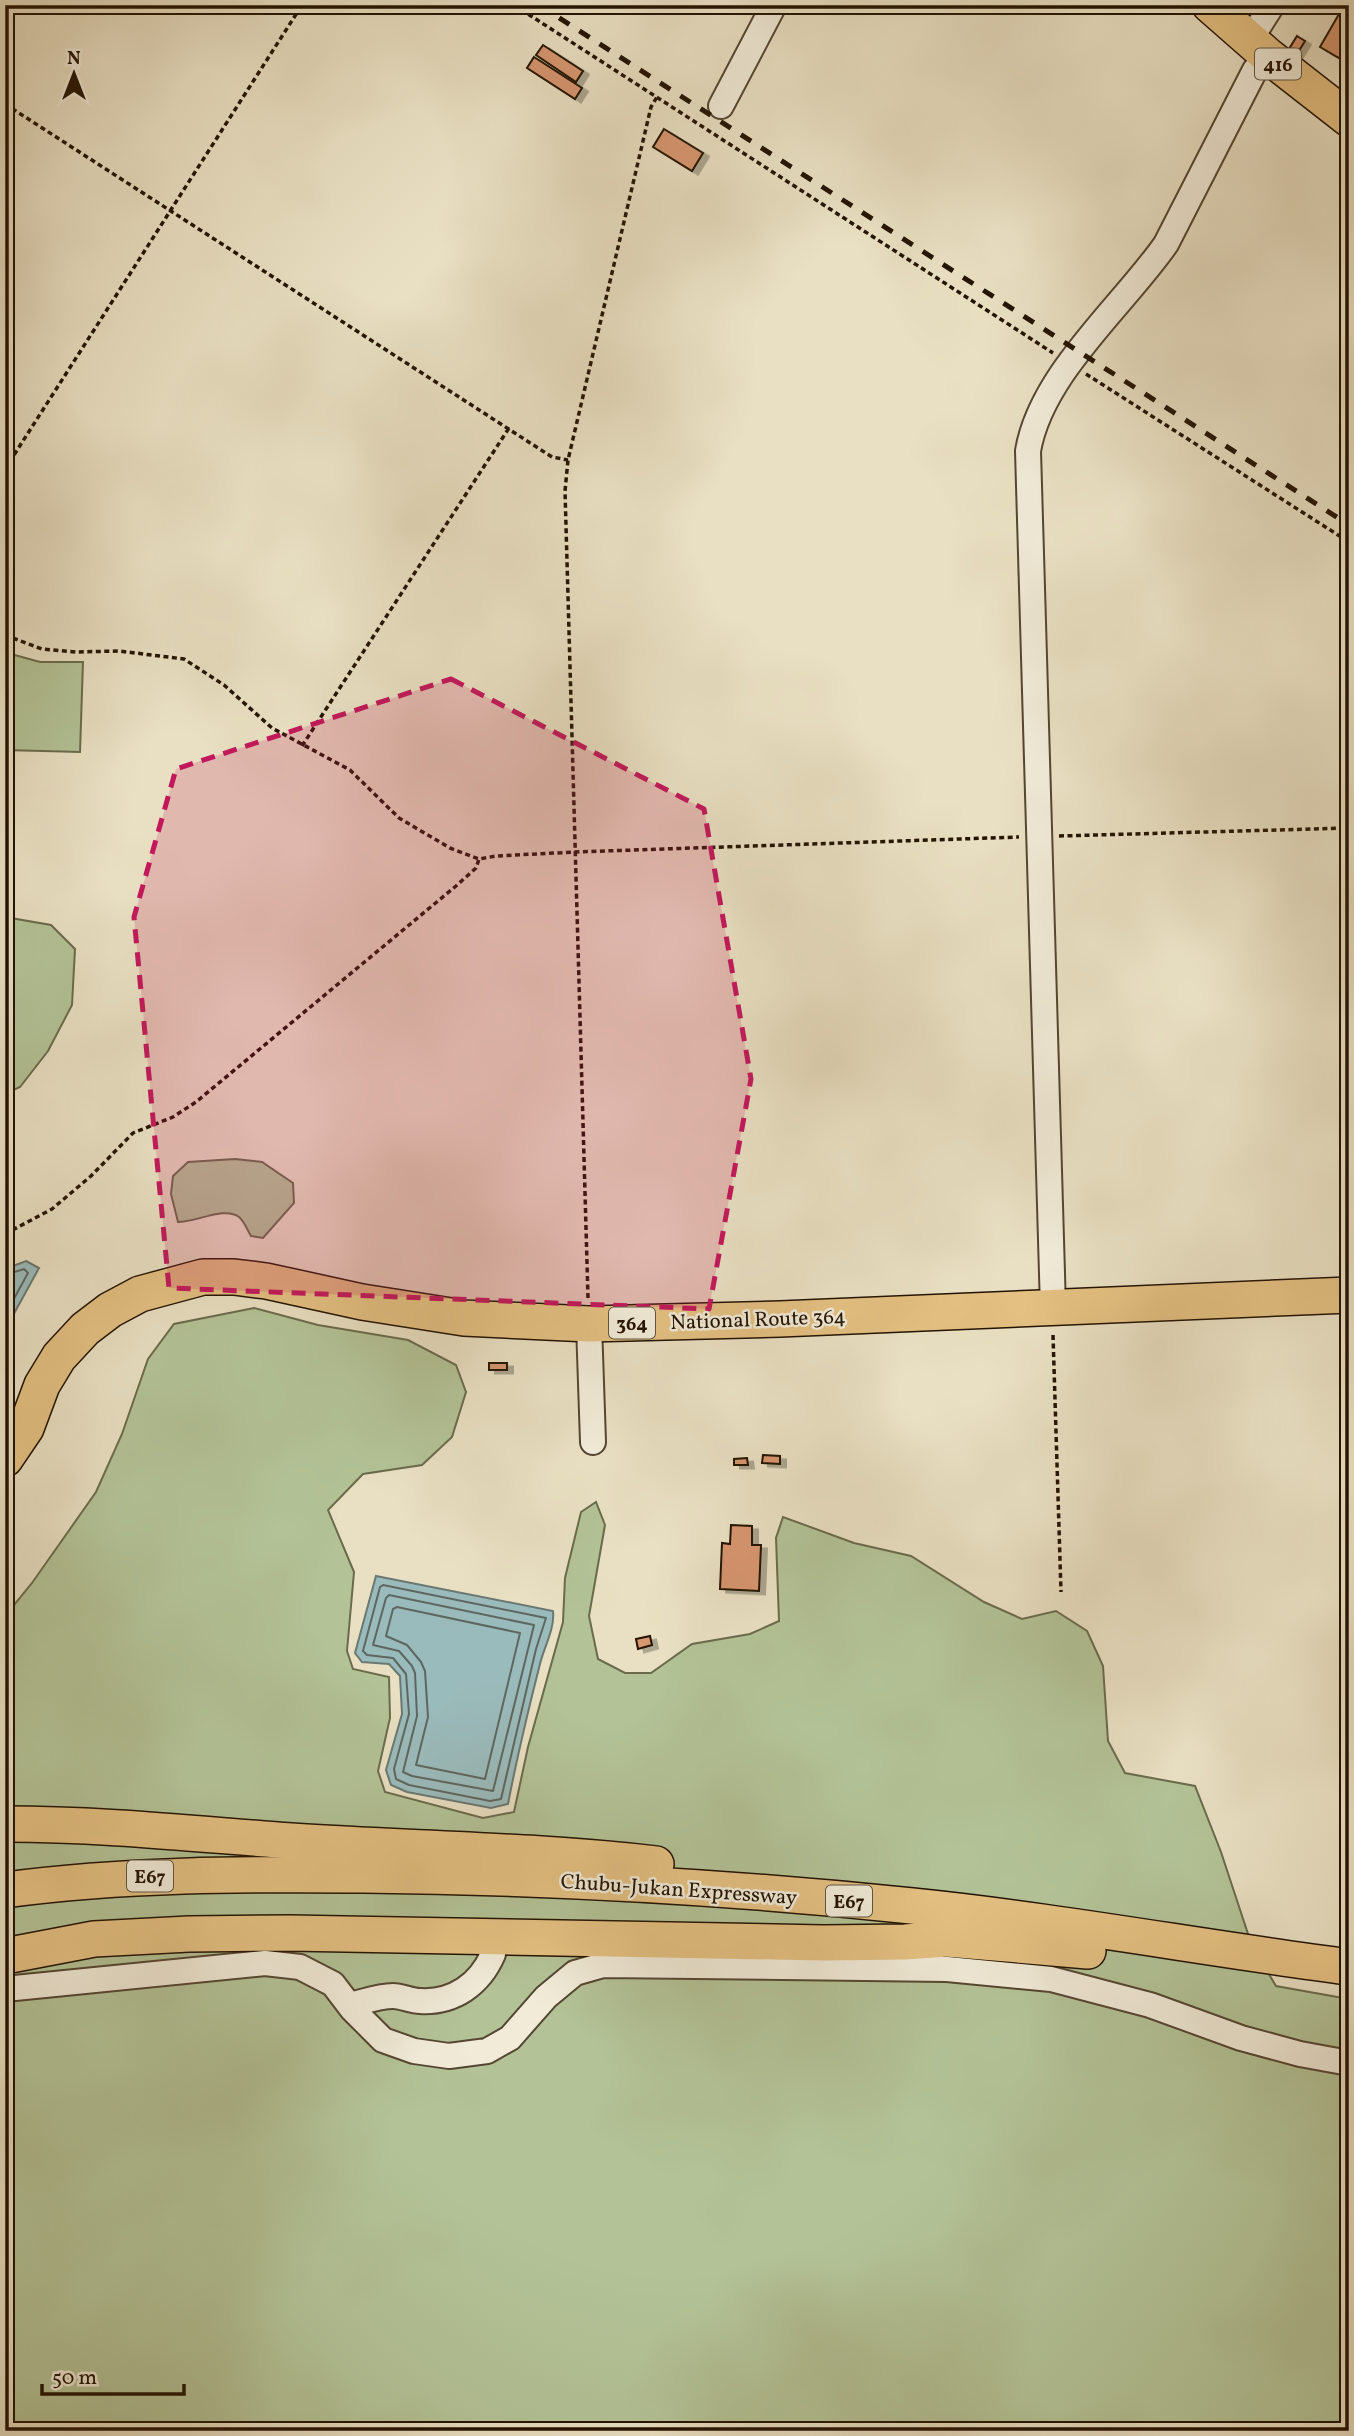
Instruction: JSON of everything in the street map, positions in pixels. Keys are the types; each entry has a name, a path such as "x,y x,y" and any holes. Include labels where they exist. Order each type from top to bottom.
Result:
{"highway":[{"name":"416","path":"1210,5 1258,48 1349,119"},
{"name":"National Route 364","path":"5,1459 26,1428 42,1385 59,1357 85,1329 110,1310 140,1294 202,1277 266,1281 412,1311 491,1320 589,1324 1349,1295"},
{"path":"5,1824 60,1824 293,1858"},
{"name":"Chubu-Jukan Expressway","path":"5,1890 73,1881 184,1874 293,1858 557,1868 690,1888 913,1906 1140,1935 1349,1967"},
{"path":"5,1956 54,1945 134,1936 290,1933 824,1943 947,1939 1089,1951 1287,1959"}],"street":[{"path":"721,106 774,5"},
{"path":"1053,1308 1028,451 1037,418 1070,363 1152,265 1166,244 1255,70 1258,48 1272,5"},
{"path":"589,1324 593,1441"},
{"path":"350,2005 392,1996 416,2001 439,2001 467,1989 486,1970 493,1954"},
{"path":"5,1989 265,1963 300,1967 333,1984 383,2040 414,2051 449,2056 487,2051 510,2038 545,1997 575,1973 603,1965 947,1969 1051,1979 1150,2005 1253,2042 1349,2063"}],"path":[{"path":"5,469 302,5"},
{"path":"514,5 1349,542"},
{"path":"589,1324 565,491 568,460 651,107 657,97"},
{"path":"5,104 552,457 568,460"},
{"path":"302,746 509,428"},
{"path":"5,635 42,649 76,652 119,651 184,659 223,685 272,728 350,770 399,818 450,848 479,859 575,852 1349,828"},
{"path":"5,1234 52,1209 91,1176 133,1133 173,1117 196,1102 456,887 476,868 479,859"},
{"path":"1053,1308 1060,1592"}],"highlighted area":[{"path":"451,679 704,809 751,1079 709,1309 169,1288 134,917 176,769"}],"green space":[{"path":"11,654 40,662 83,662 80,752 5,750 5,662"},
{"path":"5,917 51,925 75,949 72,1005 48,1051 20,1087 5,1094"},
{"path":"235,1159 262,1162 293,1183 294,1203 263,1238 251,1236 241,1219 233,1214 178,1222 171,1194 173,1176 188,1162"},
{"path":"254,1308 318,1325 408,1340 456,1365 466,1392 452,1437 422,1465 363,1474 328,1510 354,1572 347,1651 353,1669 389,1677 390,1718 378,1771 385,1792 483,1818 514,1812 528,1747 563,1622 565,1578 581,1512 596,1502 605,1525 589,1616 598,1659 625,1673 651,1673 692,1644 750,1634 779,1621 776,1538 783,1517 854,1543 911,1556 984,1602 1022,1619 1056,1611 1087,1631 1103,1666 1108,1741 1125,1773 1195,1786 1221,1852 1252,1946 1276,1986 1349,1999 1349,2431 5,2431 5,1616 32,1583 96,1492 122,1434 148,1359 174,1324"}],"water":[{"path":"26,1261 39,1268 11,1319 5,1324 5,1269"},
{"path":"376,1576 553,1611 551,1631 531,1699 508,1804 491,1808 407,1792 391,1785 386,1770 402,1714 400,1676 389,1664 362,1662 355,1653"}],"building":[{"path":"1339,14 1349,19 1349,40 1339,58 1320,47"},
{"path":"1297,36 1305,41 1297,54 1289,49"},
{"path":"543,45 583,71 576,82 536,55"},
{"path":"534,57 582,88 575,99 527,68"},
{"path":"664,129 703,153 692,171 653,147"},
{"path":"489,1363 507,1363 507,1370 489,1370"},
{"path":"763,1455 780,1456 780,1464 762,1463"},
{"path":"747,1458 748,1465 734,1465 734,1459"},
{"path":"731,1525 752,1526 752,1545 761,1545 759,1591 720,1589 722,1543 730,1544"},
{"path":"650,1636 652,1645 638,1649 636,1639"}],"railway":[{"path":"539,5 1349,525"}]}
